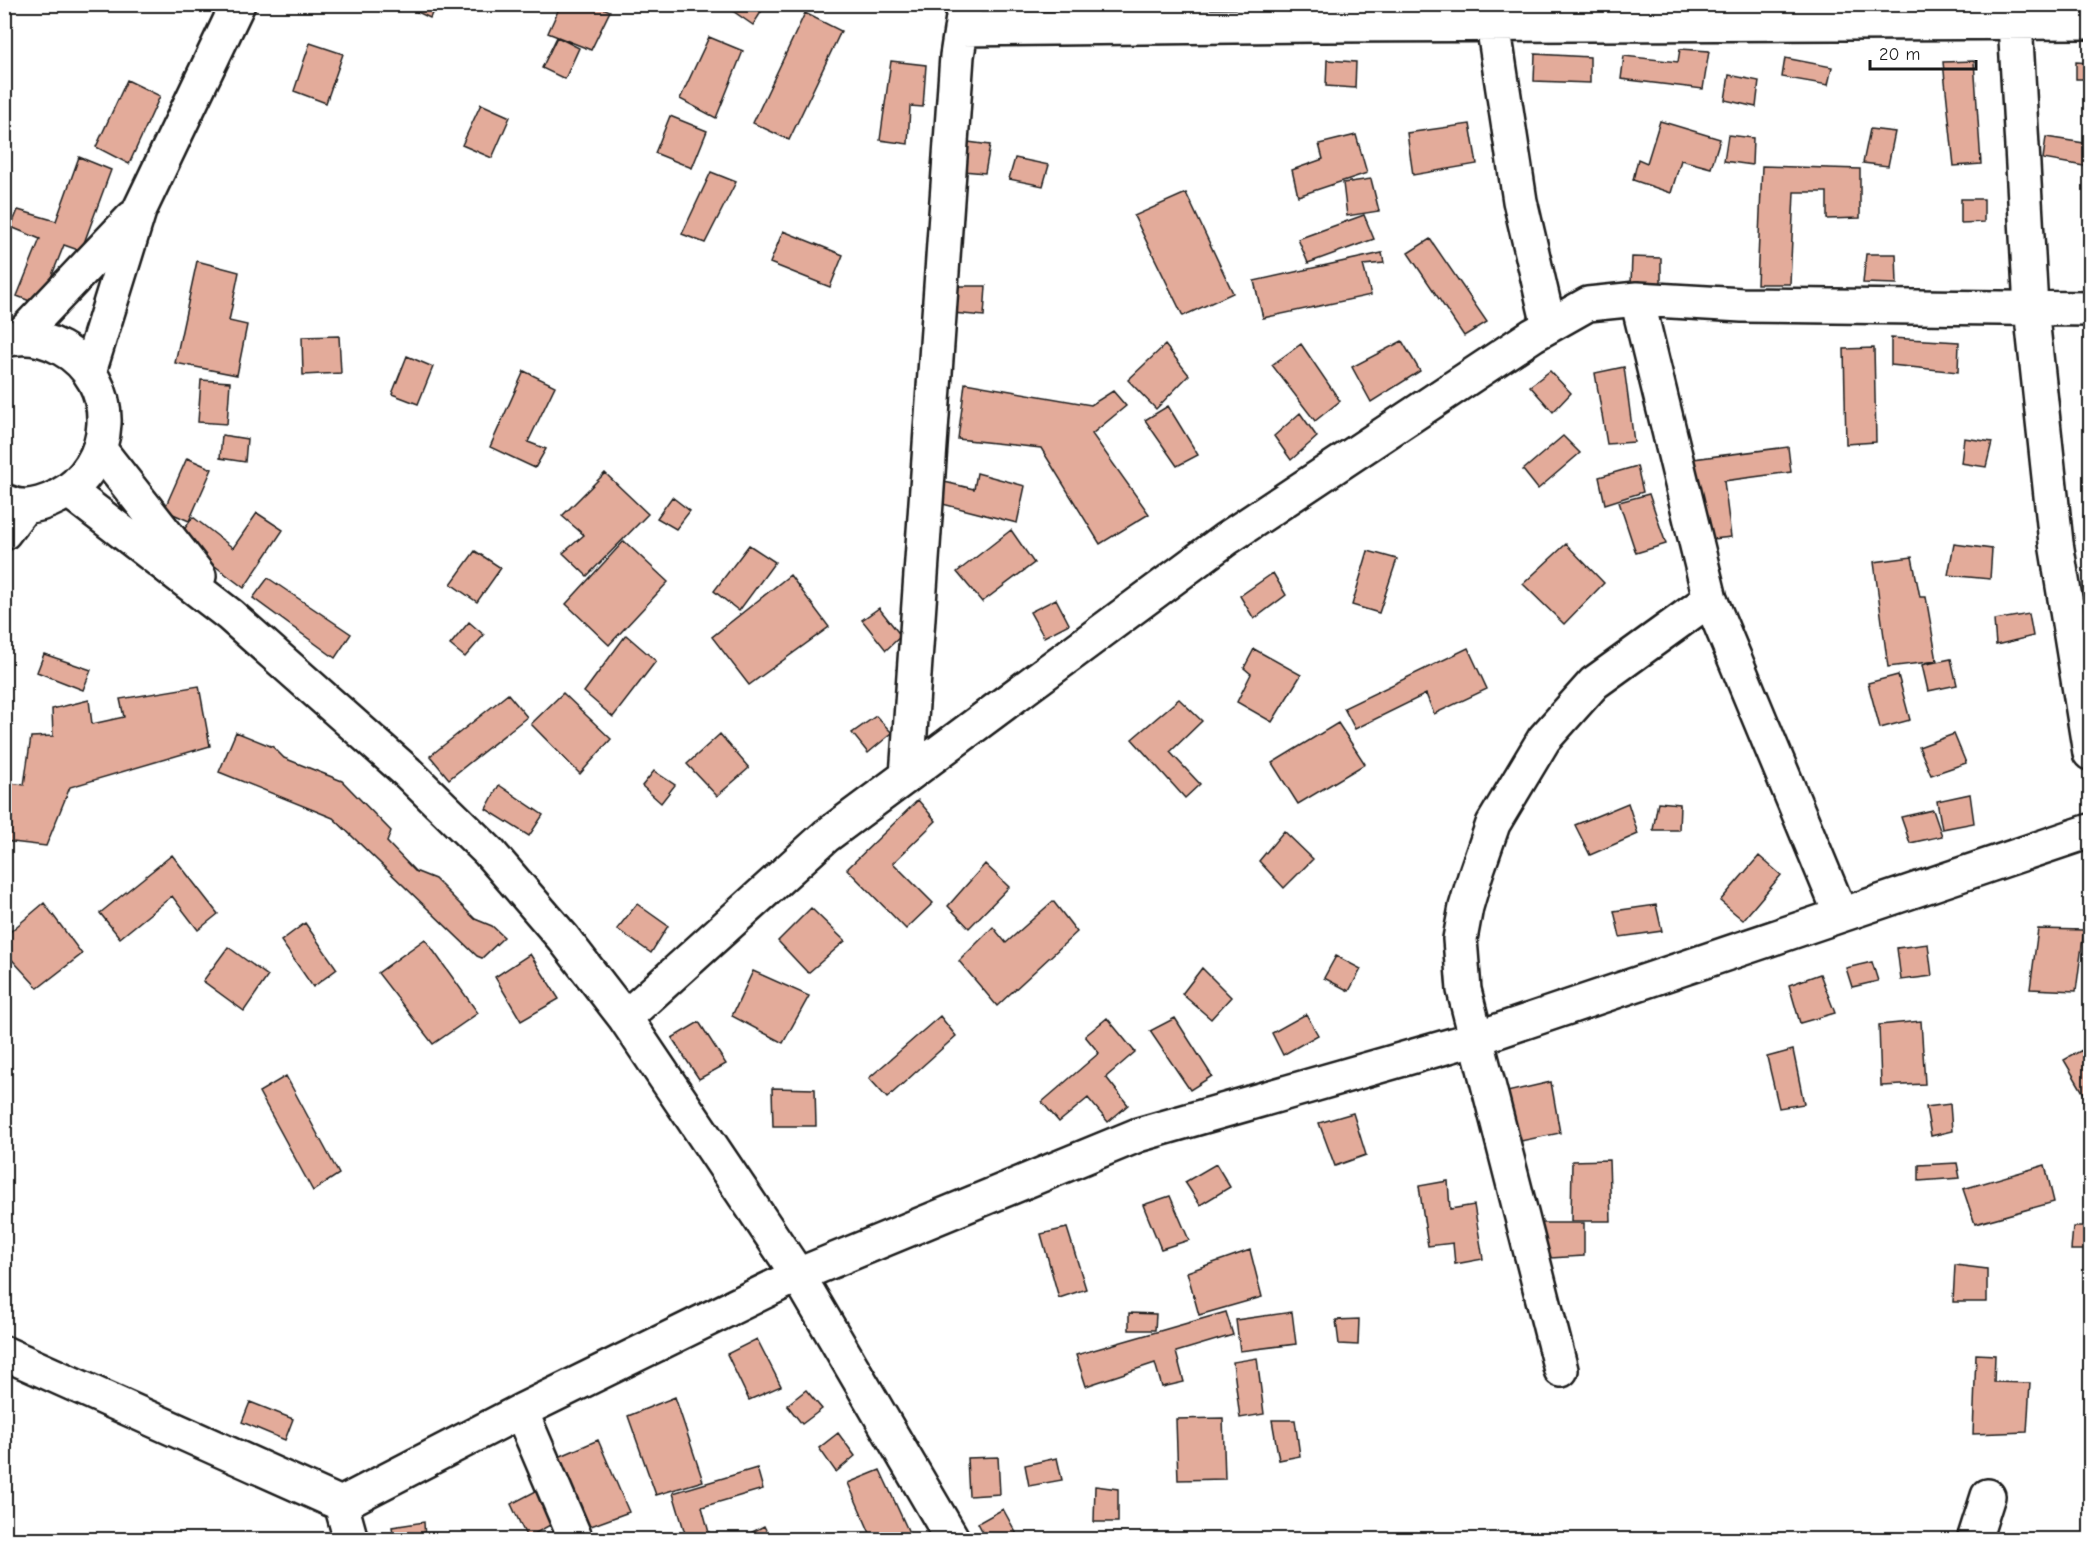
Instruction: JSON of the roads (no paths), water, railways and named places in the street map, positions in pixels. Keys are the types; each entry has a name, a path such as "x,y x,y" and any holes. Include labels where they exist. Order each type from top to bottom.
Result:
{"main road":[{"path":"89,372 139,211 238,4"},
{"path":"1493,14 1520,201 1549,326"},
{"path":"2015,14 2031,308 2056,543 2091,753"},
{"path":"907,776 957,56 963,17 2015,14 2091,22"},
{"path":"12,338 139,211"},
{"path":"1637,299 1710,599 1841,915"},
{"path":"625,1018 826,836 1226,539 1549,326 1588,304 1637,299 1742,305 2091,309"},
{"path":"4,533 14,504 48,502 69,491 82,479 100,450 104,429 104,410 99,390 89,372 70,353 47,340 12,338"},
{"path":"100,450 230,615"},
{"path":"69,491 230,615 407,772 489,852 564,939 625,1018 798,1275 953,1539"},
{"path":"1560,1370 1464,990 1460,939 1466,907 1493,824 1545,739 1594,683 1710,599"},
{"path":"341,1504 521,1411 798,1275 1138,1135 1477,1038 2091,831"},
{"path":"4,1353 341,1504 351,1539"},
{"path":"521,1411 576,1539"},
{"path":"1974,1539 1988,1496"}]}
